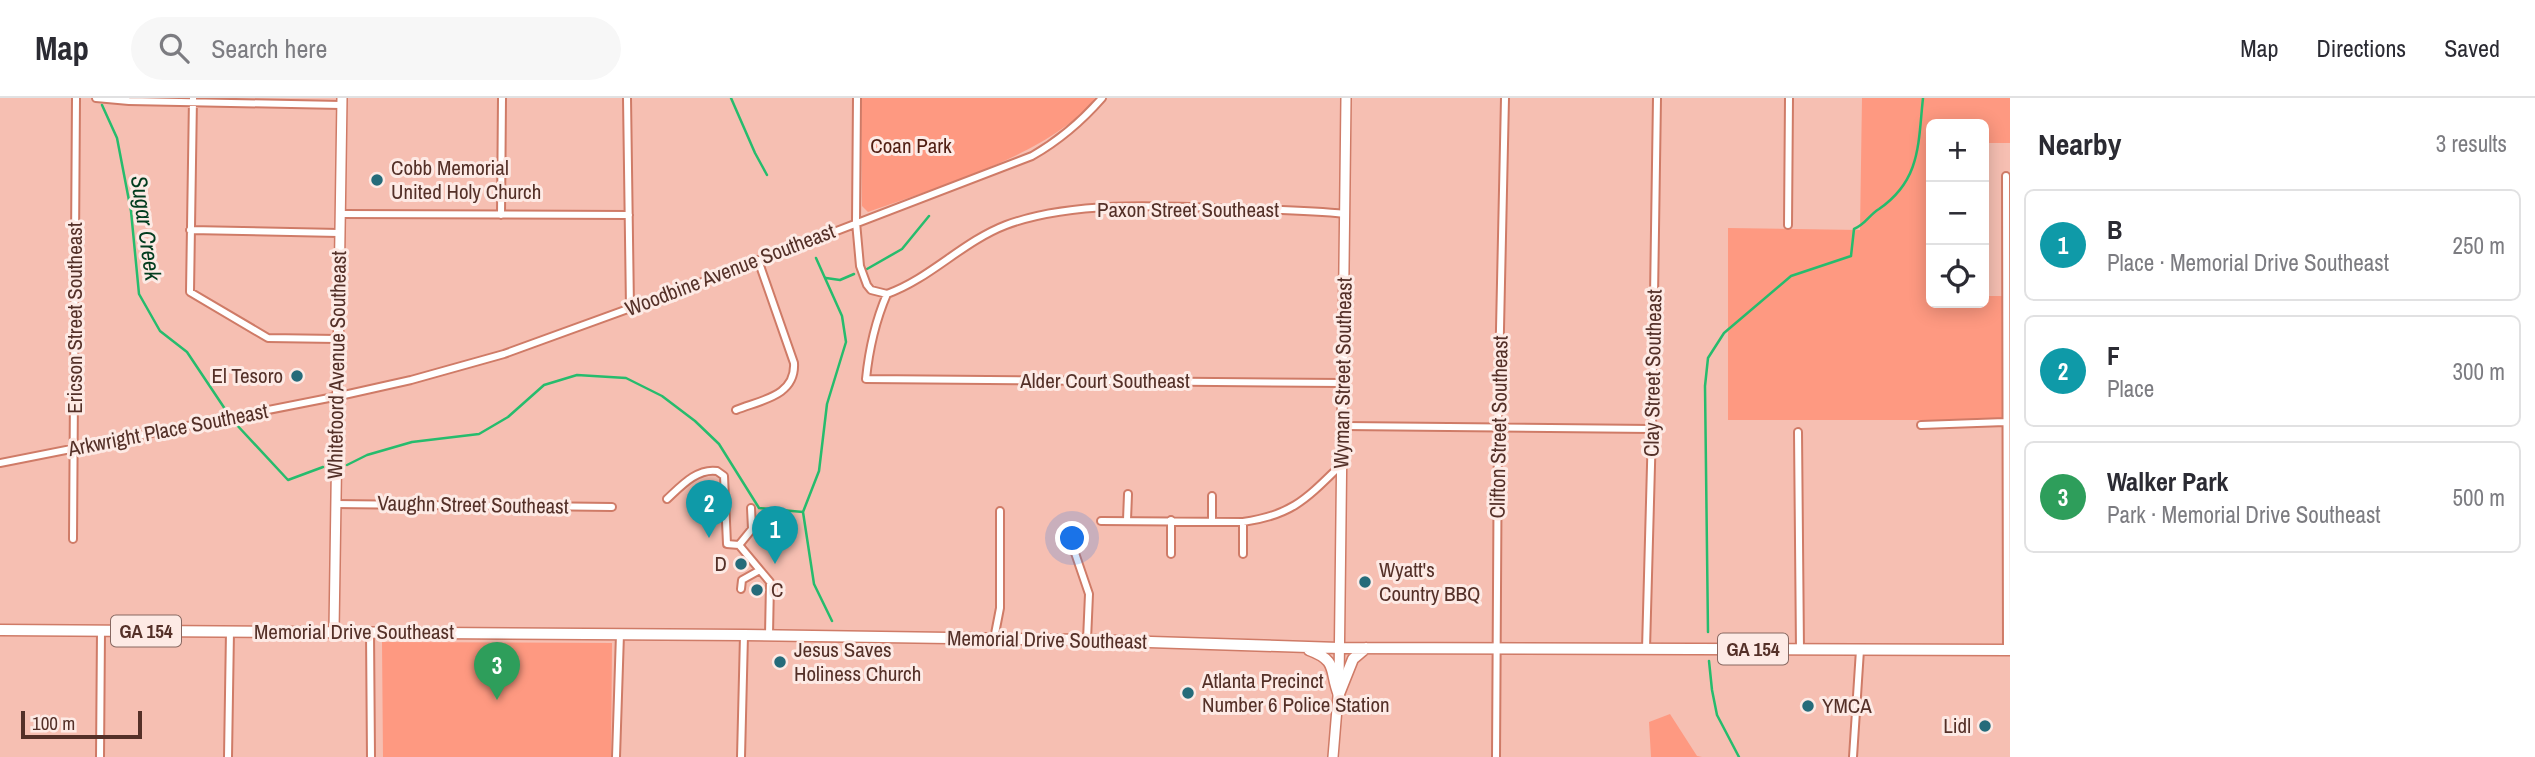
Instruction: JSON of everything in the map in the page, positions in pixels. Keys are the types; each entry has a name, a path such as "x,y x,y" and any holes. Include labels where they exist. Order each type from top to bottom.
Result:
{"main road":[{"name":"Memorial Drive Southeast","path":"0,630 769,635 1087,640 1339,648 2009,650"},
{"path":"1298,647 1327,659 1335,673 1339,695"},
{"path":"1339,695 1353,659 1367,648"}],"street":[{"name":"Ericson Street Southeast","path":"73,539 76,98"},
{"path":"96,98 342,101"},
{"path":"501,215 502,98"},
{"path":"627,98 630,308"},
{"path":"857,98 856,222 861,275 872,290 887,294"},
{"name":"Woodbine Avenue Southeast","path":"336,396 411,380 504,354 1032,156 1058,142 1082,121 1102,98"},
{"name":"Wyman Street Southeast","path":"1333,757 1339,695 1346,98"},
{"name":"Clifton Street Southeast","path":"1496,757 1498,426 1505,98"},
{"name":"Clay Street Southeast","path":"1646,649 1657,98"},
{"path":"1788,225 1789,98"},
{"path":"193,100 190,292 268,338 337,339"},
{"name":"Whitefoord Avenue Southeast","path":"334,631 342,101"},
{"path":"2006,176 2005,422 2009,650"},
{"name":"Paxon Street Southeast","path":"887,294 918,281 955,253 992,231 1029,218 1125,207 1164,206 1345,214"},
{"path":"340,214 629,215"},
{"path":"190,230 339,233"},
{"path":"737,410 784,390 791,384 795,370 758,260"},
{"name":"Alder Court Southeast","path":"887,294 878,316 866,379 1343,383"},
{"name":"Arkwright Place Southeast","path":"0,463 336,396"},
{"path":"1921,425 2005,422"},
{"path":"1344,426 1652,429"},
{"path":"1798,432 1800,650"},
{"path":"1101,521 1243,522 1262,519 1291,509 1307,499 1342,464"},
{"path":"667,499 683,484 702,472 717,471 724,476 727,544 739,545 770,582 769,635"},
{"path":"1127,520 1128,494"},
{"path":"1212,496 1212,521"},
{"name":"Vaughn Street Southeast","path":"335,504 612,507"},
{"path":"739,545 752,529 751,508"},
{"path":"994,639 1000,608 1000,511"},
{"path":"1171,520 1171,554"},
{"path":"1243,522 1243,554"},
{"path":"1078,533 1075,552 1089,594 1087,640"},
{"path":"741,589 742,580 760,570"},
{"path":"100,757 101,631"},
{"path":"228,757 230,631"},
{"path":"370,632 371,757"},
{"path":"616,757 620,634"},
{"path":"741,757 744,635"},
{"path":"1853,757 1860,650"}],"green space":[{"name":"Coan Park","path":"861,98 1095,98 1076,118 1022,152 958,180 868,212 862,206"},
{"path":"1862,98 2010,98 2010,143 1989,143 1989,119 1926,119 1926,308 1989,308 1989,296 2008,296 2007,420 1728,420 1728,228 1860,230"},
{"path":"382,642 612,643 611,757 383,757"},
{"path":"1670,714 1697,756 1702,757 1651,757 1649,722"}],"waterway":[{"path":"731,98 767,175"},
{"path":"1708,632 1705,386 1708,358 1724,333 1791,276 1851,256 1854,229 1893,198 1910,173 1918,146 1923,98"},
{"name":"Sugar Creek","path":"102,105 117,138 131,211 139,294 160,331 187,352 227,412"},
{"path":"867,269 902,249 929,216"},
{"path":"816,258 842,316 846,342 827,404 819,471 803,512 814,584 832,621"},
{"path":"826,278 840,280 854,274"},
{"name":"Sugar Creek","path":"347,465 367,455 412,442 479,434 508,417 544,385 577,375 626,378 662,396 695,421 719,444 759,508 803,512"},
{"name":"Sugar Creek","path":"235,423 288,480 323,467"},
{"path":"1709,661 1717,715 1739,757"}],"place":[{"name":"Cobb Memorial United Holy Church","path":"377,180"},
{"name":"El Tesoro","path":"297,376"},
{"name":"F","path":"709,538"},
{"name":"D","path":"741,564"},
{"name":"B","path":"775,564"},
{"name":"Wyatt's Country BBQ","path":"1365,582"},
{"name":"C","path":"757,590"},
{"name":"Jesus Saves Holiness Church","path":"780,662"},
{"name":"Atlanta Precinct Number 6 Police Station","path":"1188,693"},
{"name":"Walker Park","path":"497,700"},
{"name":"YMCA","path":"1808,706"},
{"name":"Lidl","path":"1985,726"}]}
